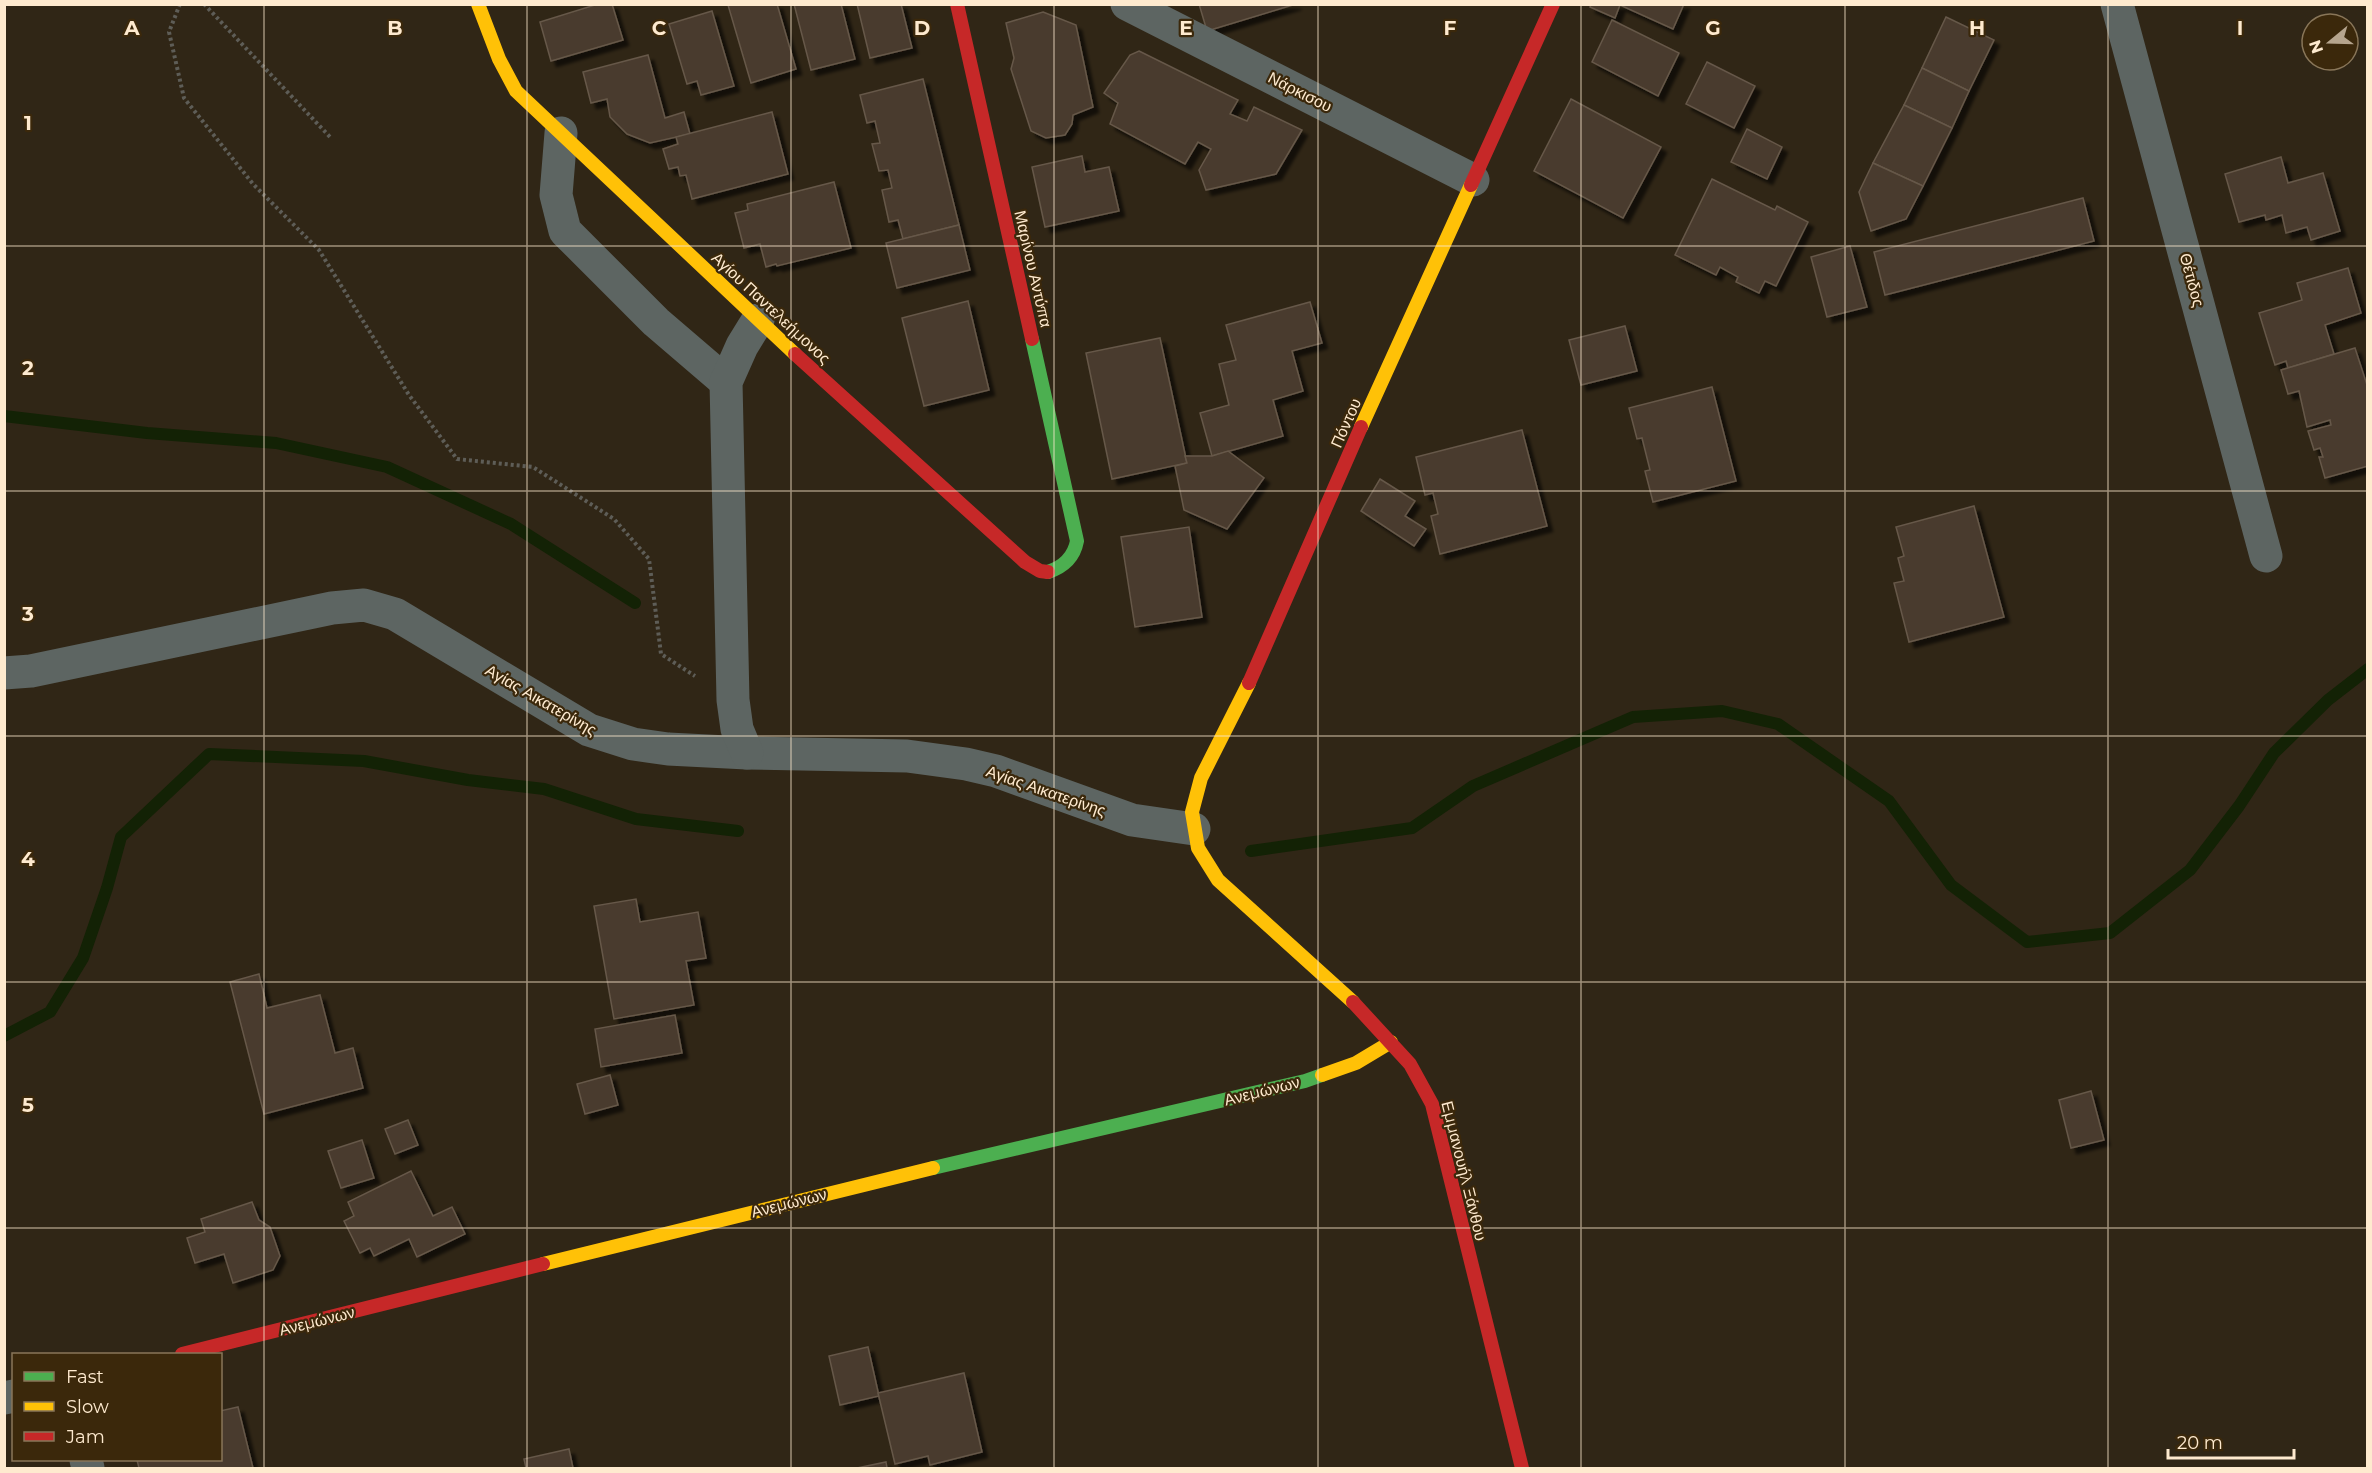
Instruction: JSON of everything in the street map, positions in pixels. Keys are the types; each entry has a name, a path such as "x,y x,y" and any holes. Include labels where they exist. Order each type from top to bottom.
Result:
{"street":[{"name":"Αγίου Παντελεήμονος","path":"478,4 507,78 516,91 758,320 1025,562 1040,571 1050,572 1071,559 1076,551 1077,542"},
{"name":"Μαρίνου Αντύπα","path":"957,4 1077,542"},
{"name":"Νάρκισου","path":"1127,4 1473,180"},
{"name":"Πόντου","path":"1199,843 1193,806 1201,778 1254,674 1553,4"},
{"name":"Θέτιδος","path":"2117,4 2266,556"},
{"path":"561,133 556,195 565,231 656,322 726,382"},
{"path":"747,753 737,729 733,700 726,382 742,346 758,320"},
{"name":"Αγίας Αικατερίνης","path":"4,673 31,672 332,608 364,605 395,614 589,730 633,744 668,749 747,753 907,756 966,764 996,771 1199,843"},
{"name":"Εμμανουήλ Ξάνθου","path":"1199,843 1226,888 1343,992 1391,1042 1410,1064 1432,1104 1522,1468"},
{"name":"Ανεμώνων","path":"186,1353 873,1182 1305,1081 1356,1063 1391,1042"}],"path":[{"path":"180,4 169,32 184,98 253,184 319,250 410,395 457,459 533,467 614,519 649,559 661,654 733,700"},
{"path":"204,4 331,138"}],"building":[{"path":"598,4 612,4 623,40 551,61 540,22"},
{"path":"777,4 796,69 751,83 728,5"},
{"path":"794,4 841,4 855,59 811,70"},
{"path":"857,4 901,4 912,48 870,58"},
{"path":"1199,4 1296,4 1207,31"},
{"path":"1591,4 1684,4 1673,29 1620,5 1615,18 1590,7"},
{"path":"712,11 734,86 701,95 697,81 687,84 669,24"},
{"path":"1043,12 1076,25 1093,107 1073,115 1072,124 1065,135 1046,138 1031,131 1011,69 1014,58 1006,23"},
{"path":"1946,17 1994,40 1969,91 1922,68"},
{"path":"1612,20 1679,53 1658,96 1592,62"},
{"path":"1139,51 1238,100 1230,114 1247,121 1254,107 1302,130 1276,174 1206,190 1199,170 1211,149 1198,142 1185,164 1110,124 1118,103 1104,93 1130,55"},
{"path":"648,55 665,118 684,112 690,134 650,143 627,134 610,117 607,99 591,103 583,72"},
{"path":"1707,62 1755,86 1734,128 1686,104"},
{"path":"1922,68 1969,91 1952,128 1904,105"},
{"path":"923,79 959,225 903,239 898,220 889,222 882,190 892,188 888,170 879,171 872,144 880,143 875,121 867,123 860,95"},
{"path":"1571,99 1661,147 1623,218 1534,171"},
{"path":"1904,105 1952,128 1923,186 1873,163"},
{"path":"772,112 788,174 692,199 686,175 680,176 678,167 669,169 663,149 678,144 676,137"},
{"path":"1747,129 1782,147 1767,179 1731,162"},
{"path":"1082,156 1085,172 1109,167 1119,211 1045,227 1032,167"},
{"path":"2281,157 2288,183 2323,173 2340,231 2311,240 2307,227 2286,233 2282,215 2266,220 2265,215 2239,222 2225,174"},
{"path":"1873,163 1923,186 1906,219 1871,231 1859,192"},
{"path":"1712,179 1775,210 1777,206 1808,222 1776,286 1765,281 1759,293 1736,282 1738,277 1720,267 1716,275 1675,255"},
{"path":"834,182 851,248 766,267 760,244 744,248 735,213 748,210 747,204"},
{"path":"2083,198 2094,241 1885,295 1874,252"},
{"path":"959,225 970,270 897,288 886,243"},
{"path":"1850,246 1867,307 1827,317 1811,257"},
{"path":"2348,268 2361,313 2325,325 2334,354 2288,368 2286,361 2275,365 2259,313 2302,300 2297,283"},
{"path":"968,301 989,390 924,406 902,318"},
{"path":"1310,302 1322,343 1292,351 1303,391 1273,400 1283,436 1212,456 1200,413 1229,405 1219,364 1236,360 1226,325"},
{"path":"1625,326 1637,371 1581,385 1569,340"},
{"path":"1160,338 1187,463 1112,479 1086,353"},
{"path":"2355,348 2368,388 2368,466 2325,478 2319,457 2323,457 2320,448 2314,450 2308,431 2331,425 2330,420 2307,427 2299,391 2288,394 2281,370"},
{"path":"1712,387 1736,481 1653,502 1645,471 1650,470 1642,438 1637,439 1629,408"},
{"path":"1522,430 1547,526 1440,554 1431,516 1438,514 1433,493 1425,495 1416,457"},
{"path":"1228,451 1264,478 1227,529 1184,510 1175,466 1187,463 1185,456 1212,456"},
{"path":"1380,479 1415,501 1405,516 1426,529 1414,546 1361,511"},
{"path":"1974,506 2004,617 1909,642 1894,583 1904,581 1898,558 1904,556 1896,527"},
{"path":"1189,527 1202,617 1135,627 1121,537"},
{"path":"636,899 640,922 698,912 706,958 686,961 694,1005 614,1019 594,906"},
{"path":"259,974 267,1008 320,995 335,1053 353,1048 363,1088 264,1114 230,982"},
{"path":"675,1015 682,1053 601,1067 595,1029"},
{"path":"610,1075 618,1105 585,1114 577,1084"},
{"path":"2091,1091 2104,1140 2071,1148 2059,1100"},
{"path":"408,1120 418,1145 395,1154 385,1129"},
{"path":"362,1140 374,1178 341,1188 328,1151"},
{"path":"411,1171 433,1216 452,1207 465,1234 417,1257 409,1239 374,1256 370,1248 360,1253 344,1221 354,1216 348,1202"},
{"path":"252,1202 259,1220 270,1227 280,1256 273,1270 233,1283 224,1254 195,1263 187,1238 205,1232 201,1219"},
{"path":"868,1347 879,1396 840,1405 829,1356"},
{"path":"964,1373 982,1452 930,1465 928,1456 895,1464 878,1393"},
{"path":"238,1407 253,1468 139,1468 137,1461 222,1461 222,1411"},
{"path":"569,1449 573,1468 526,1468 524,1459"},
{"path":"886,1462 887,1468 857,1468"}],"waterway":[{"path":"4,416 147,433 276,443 387,467 511,524 635,603"},
{"path":"1251,851 1412,828 1473,786 1633,717 1722,711 1778,724 1889,801 1951,885 2027,942 2110,933 2190,870 2239,806 2274,753 2328,700 2368,669"},
{"path":"4,1036 50,1012 83,958 107,888 121,837 209,754 364,761 468,780 544,789 636,819 738,831"}],"traffic: fast":[{"path":"1032,339 1077,541 1067,561 1048,572"},
{"path":"933,1168 1305,1081 1322,1075"}],"traffic: slow":[{"path":"478,4 499,59 516,91 795,354"},
{"path":"1361,427 1471,185"},
{"path":"1249,683 1201,778 1192,812 1198,848 1218,880 1353,1002"},
{"path":"1322,1075 1356,1063 1391,1042"},
{"path":"543,1264 933,1168"}],"traffic: jam":[{"path":"957,4 1032,339"},
{"path":"1471,185 1553,4"},
{"path":"795,354 1025,562 1040,571 1048,572"},
{"path":"1249,683 1361,427"},
{"path":"1353,1002 1410,1064 1432,1104 1522,1468"},
{"path":"186,1353 543,1264"}]}
